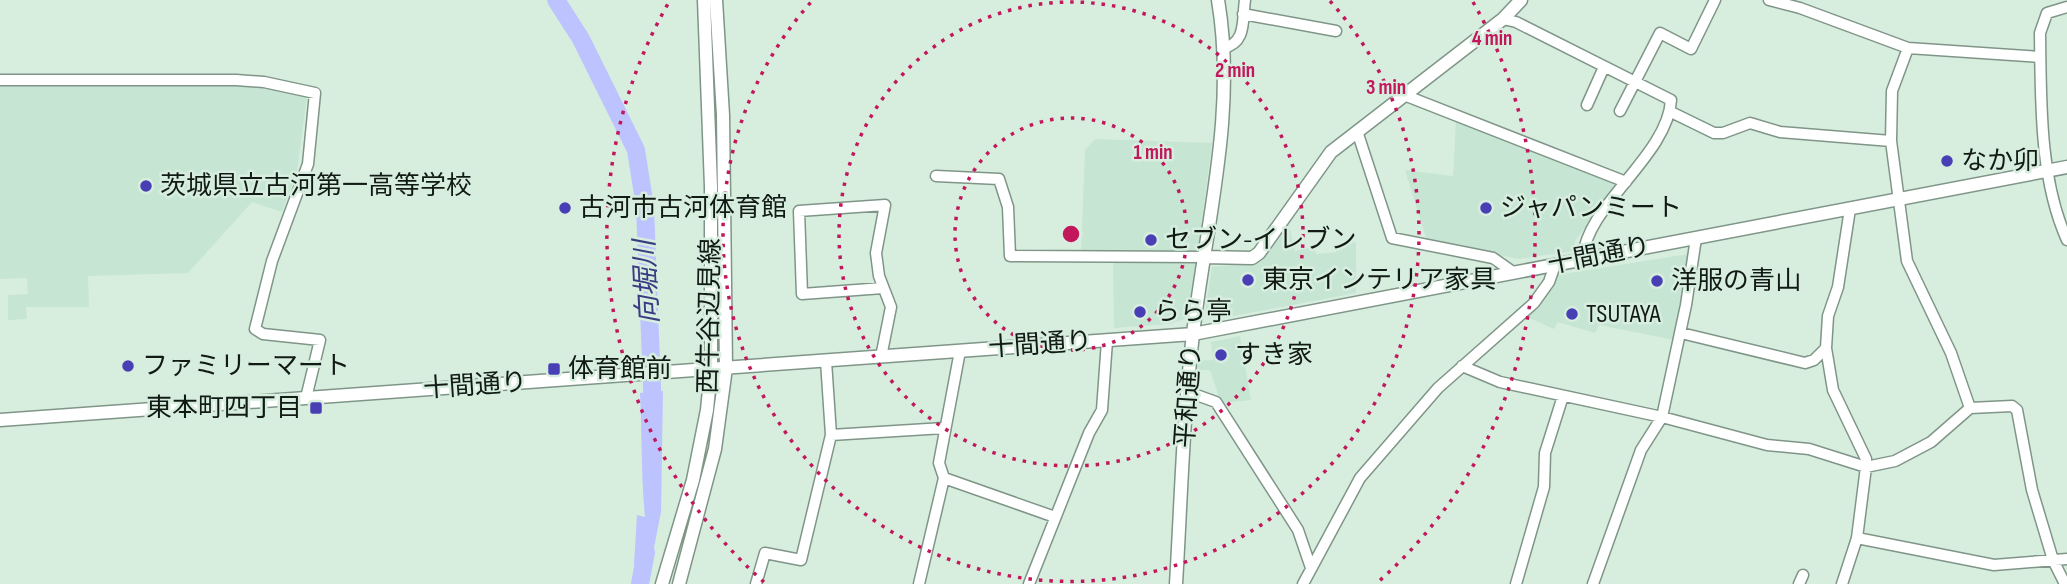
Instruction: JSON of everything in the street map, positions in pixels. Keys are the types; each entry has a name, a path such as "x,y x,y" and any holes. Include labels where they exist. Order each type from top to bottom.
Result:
{"street":[{"name":"西牛谷辺見線","path":"662,584 693,480 708,410 711,369 711,187 704,0"},
{"name":"西牛谷辺見線","path":"679,584 715,449 726,368 723,115 716,0"},
{"name":"平和通り","path":"1176,584 1193,334 1221,140 1223,48 1219,0"},
{"path":"1223,48 1235,45 1241,39 1245,0"},
{"path":"936,176 999,178 1008,207 1010,256 1252,258 1259,253 1331,152 1503,19 1521,0"},
{"path":"1620,111 1660,33 1691,49 1714,0"},
{"path":"1769,0 1800,4 1908,48 2040,57"},
{"path":"2067,7 2057,7 2047,13 2042,22 2040,57 2048,171 2059,221 2067,240"},
{"path":"1243,14 1336,31"},
{"path":"1503,19 1516,22 1671,100 1671,112 1642,163 1586,240 1583,259"},
{"path":"1908,48 1892,91 1891,141 1907,261 1951,352 1970,408"},
{"path":"1587,105 1604,67"},
{"path":"0,80 236,80 264,82 315,93 308,163 272,261 255,329 263,334 320,340 306,398"},
{"path":"1404,95 1626,182"},
{"path":"1671,112 1714,133 1723,133 1750,123 1780,132 1891,141"},
{"path":"1357,131 1392,238 1493,258 1513,272"},
{"name":"十間通り","path":"0,419 1193,334 2067,167"},
{"path":"881,357 891,307 883,288 876,253 885,205 799,211 802,294 883,288"},
{"path":"1842,584 1857,538 1866,467 1866,458 1833,390 1826,348 1828,316 1838,287 1850,209"},
{"path":"1594,584 1641,450 1662,417 1681,333 1696,239"},
{"path":"1303,584 1360,478 1438,388 1534,303 1549,282 1556,265"},
{"path":"1681,333 1805,363 1814,360 1826,348"},
{"path":"1030,584 1055,516 1102,410 1107,341"},
{"path":"919,584 944,478 939,463 944,428 960,363 960,351"},
{"path":"757,584 765,553 801,560 831,435 826,361"},
{"path":"1462,366 1500,382 1662,417 1767,445 1809,449 1866,467 1895,461 1931,442 1970,408 2012,406 2017,410 2032,490 2053,560 2065,584"},
{"path":"1188,392 1216,402 1298,530 1311,568"},
{"path":"1516,584 1544,487 1545,453 1563,396"},
{"path":"831,435 944,428"},
{"path":"944,478 1055,516"},
{"path":"1857,538 1994,565 2067,559"}],"shaded area":[{"name":"茨城県立古河第一高等学校","path":"0,81 250,84 307,97 297,171 282,212 252,202 188,273 88,276 89,307 26,307 27,319 8,320 8,295 28,294 27,278 0,279"},
{"path":"1456,120 1618,185 1575,241 1574,251 1519,259 1427,241 1405,170 1453,176"},
{"path":"1095,139 1212,143 1198,252 1081,255 1085,150"},
{"path":"1288,221 1295,251 1314,247 1316,254 1336,252 1337,245 1356,242 1356,293 1212,320 1205,312 1212,267 1252,263 1267,254"},
{"path":"1688,254 1674,340 1599,325 1595,333 1558,322 1554,329 1525,316 1544,298 1557,275"},
{"path":"1194,260 1197,263 1185,319 1170,324 1114,328 1113,262"},
{"path":"1240,336 1251,400 1221,403 1210,370 1196,370 1196,361 1213,360 1211,342"}],"water":[{"path":"663,391 661,512 649,573 641,576 634,564 637,515 645,517 640,393"}],"waterway":[{"name":"向堀川","path":"556,0 581,39 636,150 645,207 653,413"},
{"name":"向堀川","path":"640,584 646,552"}],"place":[{"name":"なか卯","path":"1947,161"},
{"name":"茨城県立古河第一高等学校","path":"146,186"},
{"name":"古河市古河体育館","path":"565,208"},
{"name":"ジャパンミート","path":"1486,208"},
{"name":"セブン-イレブン","path":"1151,240"},
{"name":"東京インテリア家具","path":"1248,280"},
{"name":"洋服の青山","path":"1657,281"},
{"name":"らら亭","path":"1140,312"},
{"name":"TSUTAYA","path":"1572,314"},
{"name":"すき家","path":"1221,355"},
{"name":"ファミリーマート","path":"128,366"},
{"name":"体育館前","path":"554,369"},
{"name":"東本町四丁目","path":"316,408"}]}
